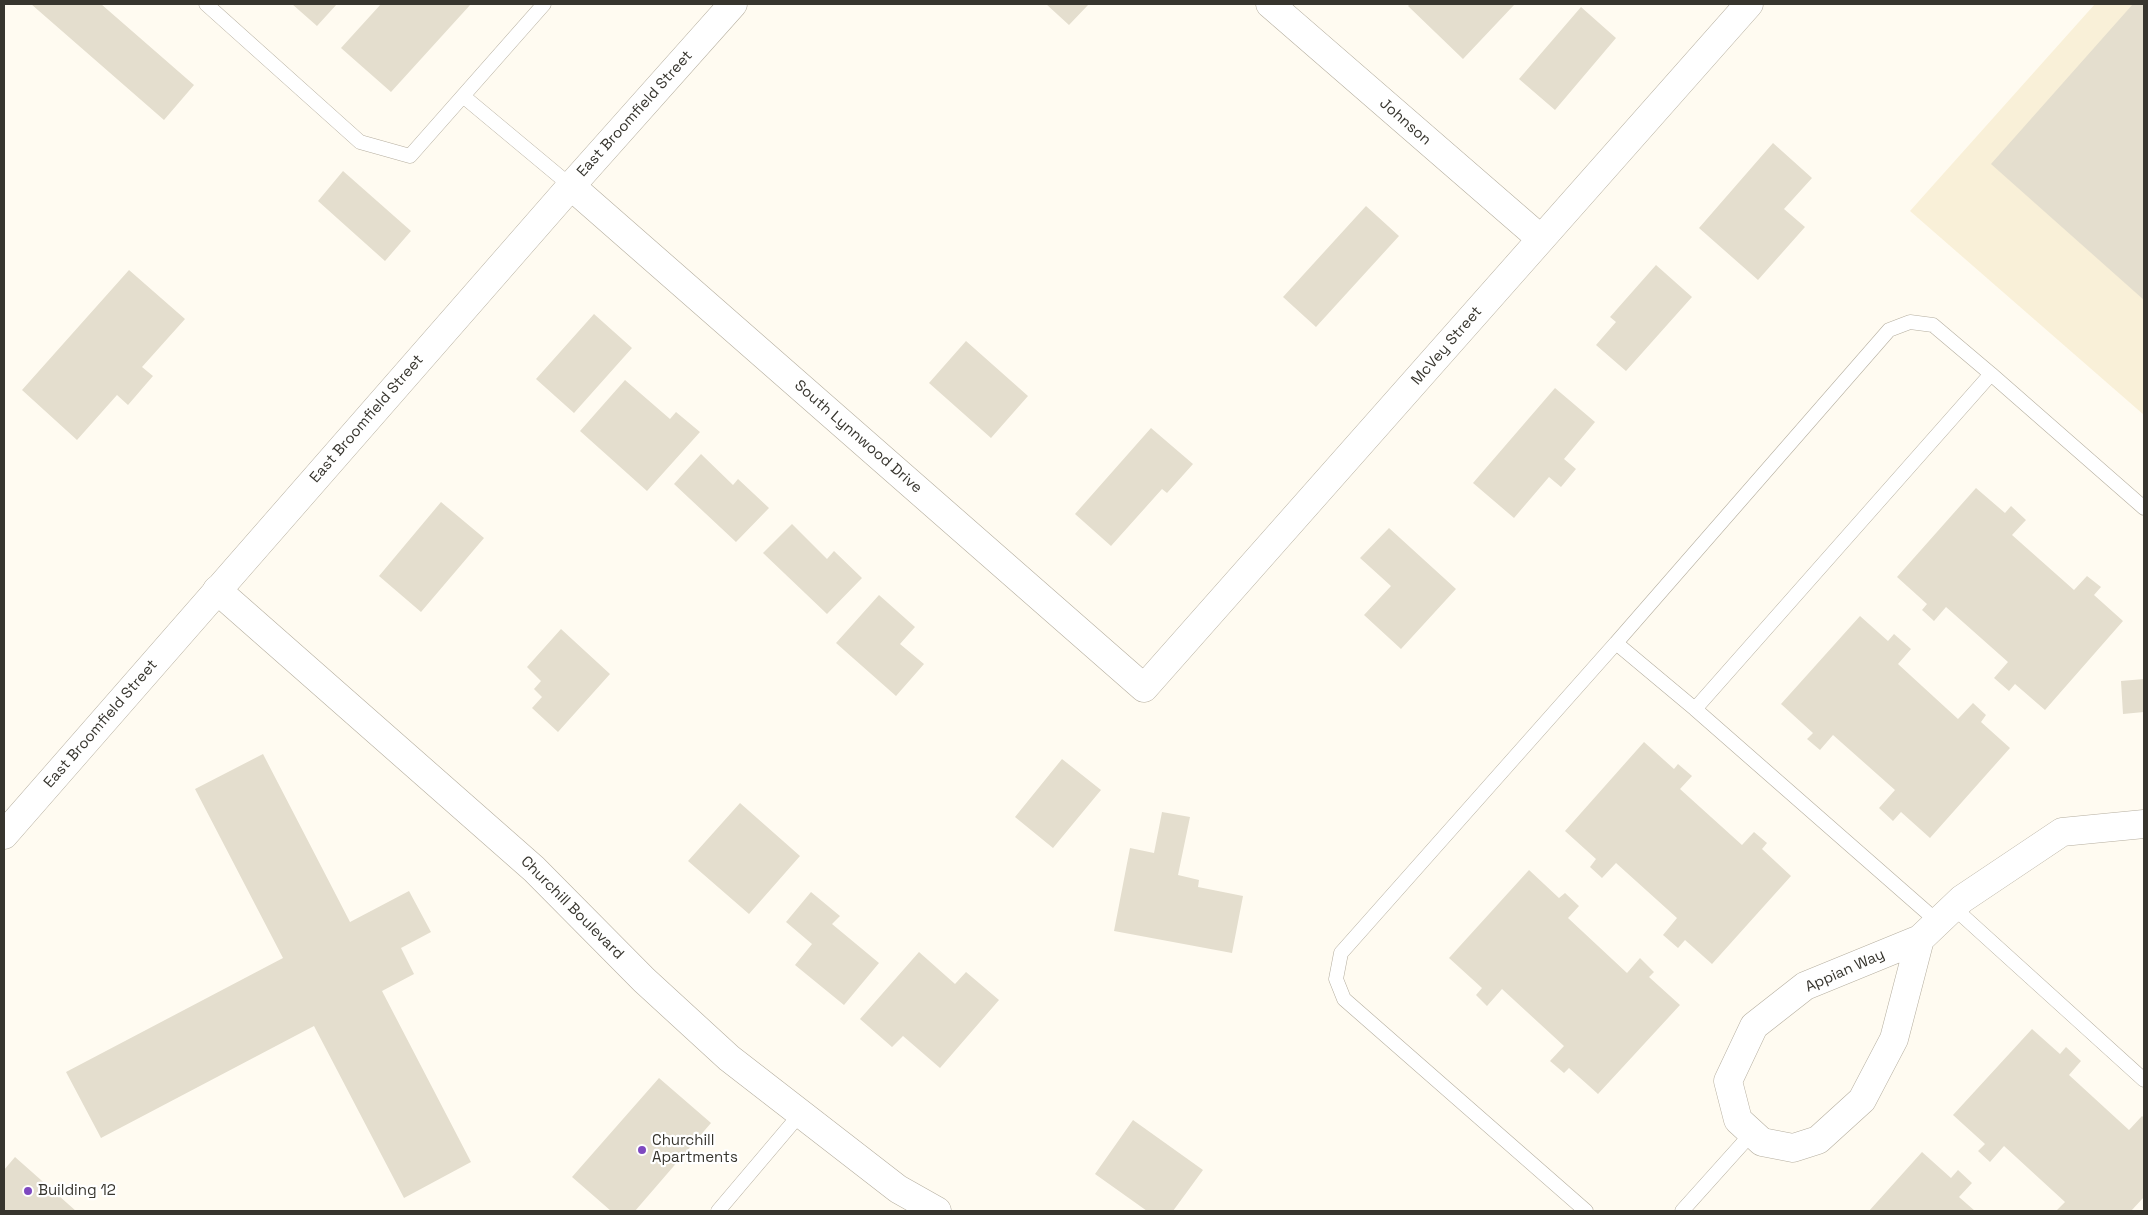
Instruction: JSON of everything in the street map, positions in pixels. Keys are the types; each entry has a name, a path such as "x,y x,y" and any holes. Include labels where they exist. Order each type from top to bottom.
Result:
{"street":[{"name":"East Broomfield Street","path":"4,835 571,186 733,4"},
{"name":"Johnson","path":"1270,4 1541,240"},
{"name":"McVey Street","path":"1144,688 1749,4"},
{"name":"South Lynnwood Drive","path":"571,186 1144,688"},
{"name":"Churchill Boulevard","path":"218,590 534,869 644,980 730,1058 898,1189 937,1211"},
{"name":"Appian Way","path":"1937,922 1894,1039 1862,1100 1818,1140 1793,1148 1762,1142 1738,1120 1728,1081 1754,1026 1806,986 1937,922 1962,899 2062,832 2144,824"}],"lane":[{"path":"206,4 360,142 410,156 544,4"},
{"path":"463,96 571,186"},
{"path":"1586,1211 1344,999 1336,979 1341,953 1616,643 1889,330 1910,322 1933,325 2144,508"},
{"path":"1695,709 1990,374"},
{"path":"1616,643 1695,709 1937,922 2144,1080"},
{"path":"718,1211 801,1113"},
{"path":"1682,1211 1752,1133"}],"shaded area":[{"path":"2095,4 2144,4 2144,415 1910,211"}],"building":[{"path":"31,4 101,4 194,85 164,120"},
{"path":"292,4 337,4 317,26"},
{"path":"381,4 471,4 391,92 341,48"},
{"path":"1046,4 1089,4 1069,25"},
{"path":"1410,4 1514,5 1463,59 1408,6"},
{"path":"2133,4 2144,4 2144,300 1991,164"},
{"path":"1581,7 1616,38 1555,110 1519,79"},
{"path":"1773,143 1812,178 1784,209 1805,227 1758,280 1699,228"},
{"path":"343,171 411,231 385,261 318,201"},
{"path":"1366,206 1399,236 1316,327 1283,297"},
{"path":"1656,265 1692,297 1626,371 1596,345 1616,322 1610,317"},
{"path":"129,270 185,319 142,367 153,376 128,405 117,395 77,440 22,390"},
{"path":"594,314 632,348 574,413 536,379"},
{"path":"966,341 1028,396 991,438 929,383"},
{"path":"625,380 670,419 676,412 700,432 647,491 580,431"},
{"path":"1555,388 1595,422 1564,459 1576,469 1561,487 1549,477 1514,518 1473,483"},
{"path":"1151,428 1193,464 1167,493 1162,489 1111,546 1075,514"},
{"path":"701,454 733,485 738,479 769,508 736,542 674,484"},
{"path":"1976,488 2005,513 2011,506 2026,520 2012,535 2074,590 2087,576 2101,587 2094,595 2123,621 2045,710 2015,684 2009,691 1994,678 2008,662 1946,607 1934,621 1922,610 1927,604 1897,577"},
{"path":"441,502 484,538 421,612 379,576"},
{"path":"792,524 827,559 834,551 862,578 827,614 763,553"},
{"path":"1389,528 1456,589 1401,649 1364,615 1391,586 1360,558"},
{"path":"879,595 915,627 900,644 924,664 896,696 836,643"},
{"path":"1860,616 1888,641 1894,634 1911,649 1898,664 1958,719 1973,703 1986,715 1981,722 2010,748 1930,838 1901,812 1893,821 1879,808 1895,790 1833,735 1820,750 1807,739 1813,733 1781,704"},
{"path":"561,629 610,674 558,732 532,708 542,697 534,689 541,681 527,667"},
{"path":"2144,679 2144,712 2123,714 2121,681"},
{"path":"1644,742 1674,769 1678,764 1692,776 1680,789 1742,845 1754,832 1767,843 1762,849 1791,876 1712,964 1685,940 1678,948 1663,935 1677,918 1616,863 1602,878 1590,867 1596,859 1565,831"},
{"path":"263,754 350,922 409,891 431,932 401,948 414,974 382,991 471,1162 404,1198 314,1026 101,1138 66,1072 283,958 195,789"},
{"path":"1062,759 1101,790 1053,848 1015,817"},
{"path":"740,803 800,856 749,914 688,861"},
{"path":"1162,812 1190,817 1178,875 1199,880 1198,887 1243,896 1232,953 1114,931 1130,848 1154,853"},
{"path":"1529,870 1559,898 1565,893 1579,906 1568,918 1627,973 1640,958 1654,972 1649,977 1680,1005 1598,1094 1569,1068 1564,1073 1550,1061 1564,1046 1502,989 1487,1006 1476,995 1482,988 1449,958"},
{"path":"811,892 840,916 832,924 879,963 844,1005 795,965 812,944 786,922"},
{"path":"919,952 955,984 966,972 999,1000 940,1068 903,1036 892,1047 860,1019"},
{"path":"2032,1029 2060,1054 2066,1047 2081,1061 2069,1075 2129,1130 2142,1116 2144,1118 2144,1197 2131,1211 2056,1211 2065,1202 2004,1146 1990,1162 1978,1151 1985,1144 1953,1115"},
{"name":"Churchill Apartments","path":"659,1078 711,1123 635,1211 611,1211 572,1177"},
{"path":"1133,1120 1203,1170 1173,1211 1147,1211 1095,1174"},
{"path":"1922,1152 1951,1178 1958,1170 1972,1183 1959,1197 1975,1211 1869,1211"},
{"name":"Building 12","path":"15,1157 76,1211 4,1211 4,1170"}],"place":[{"name":"Churchill Apartments","path":"642,1150"},
{"name":"Building 12","path":"28,1191"}]}
